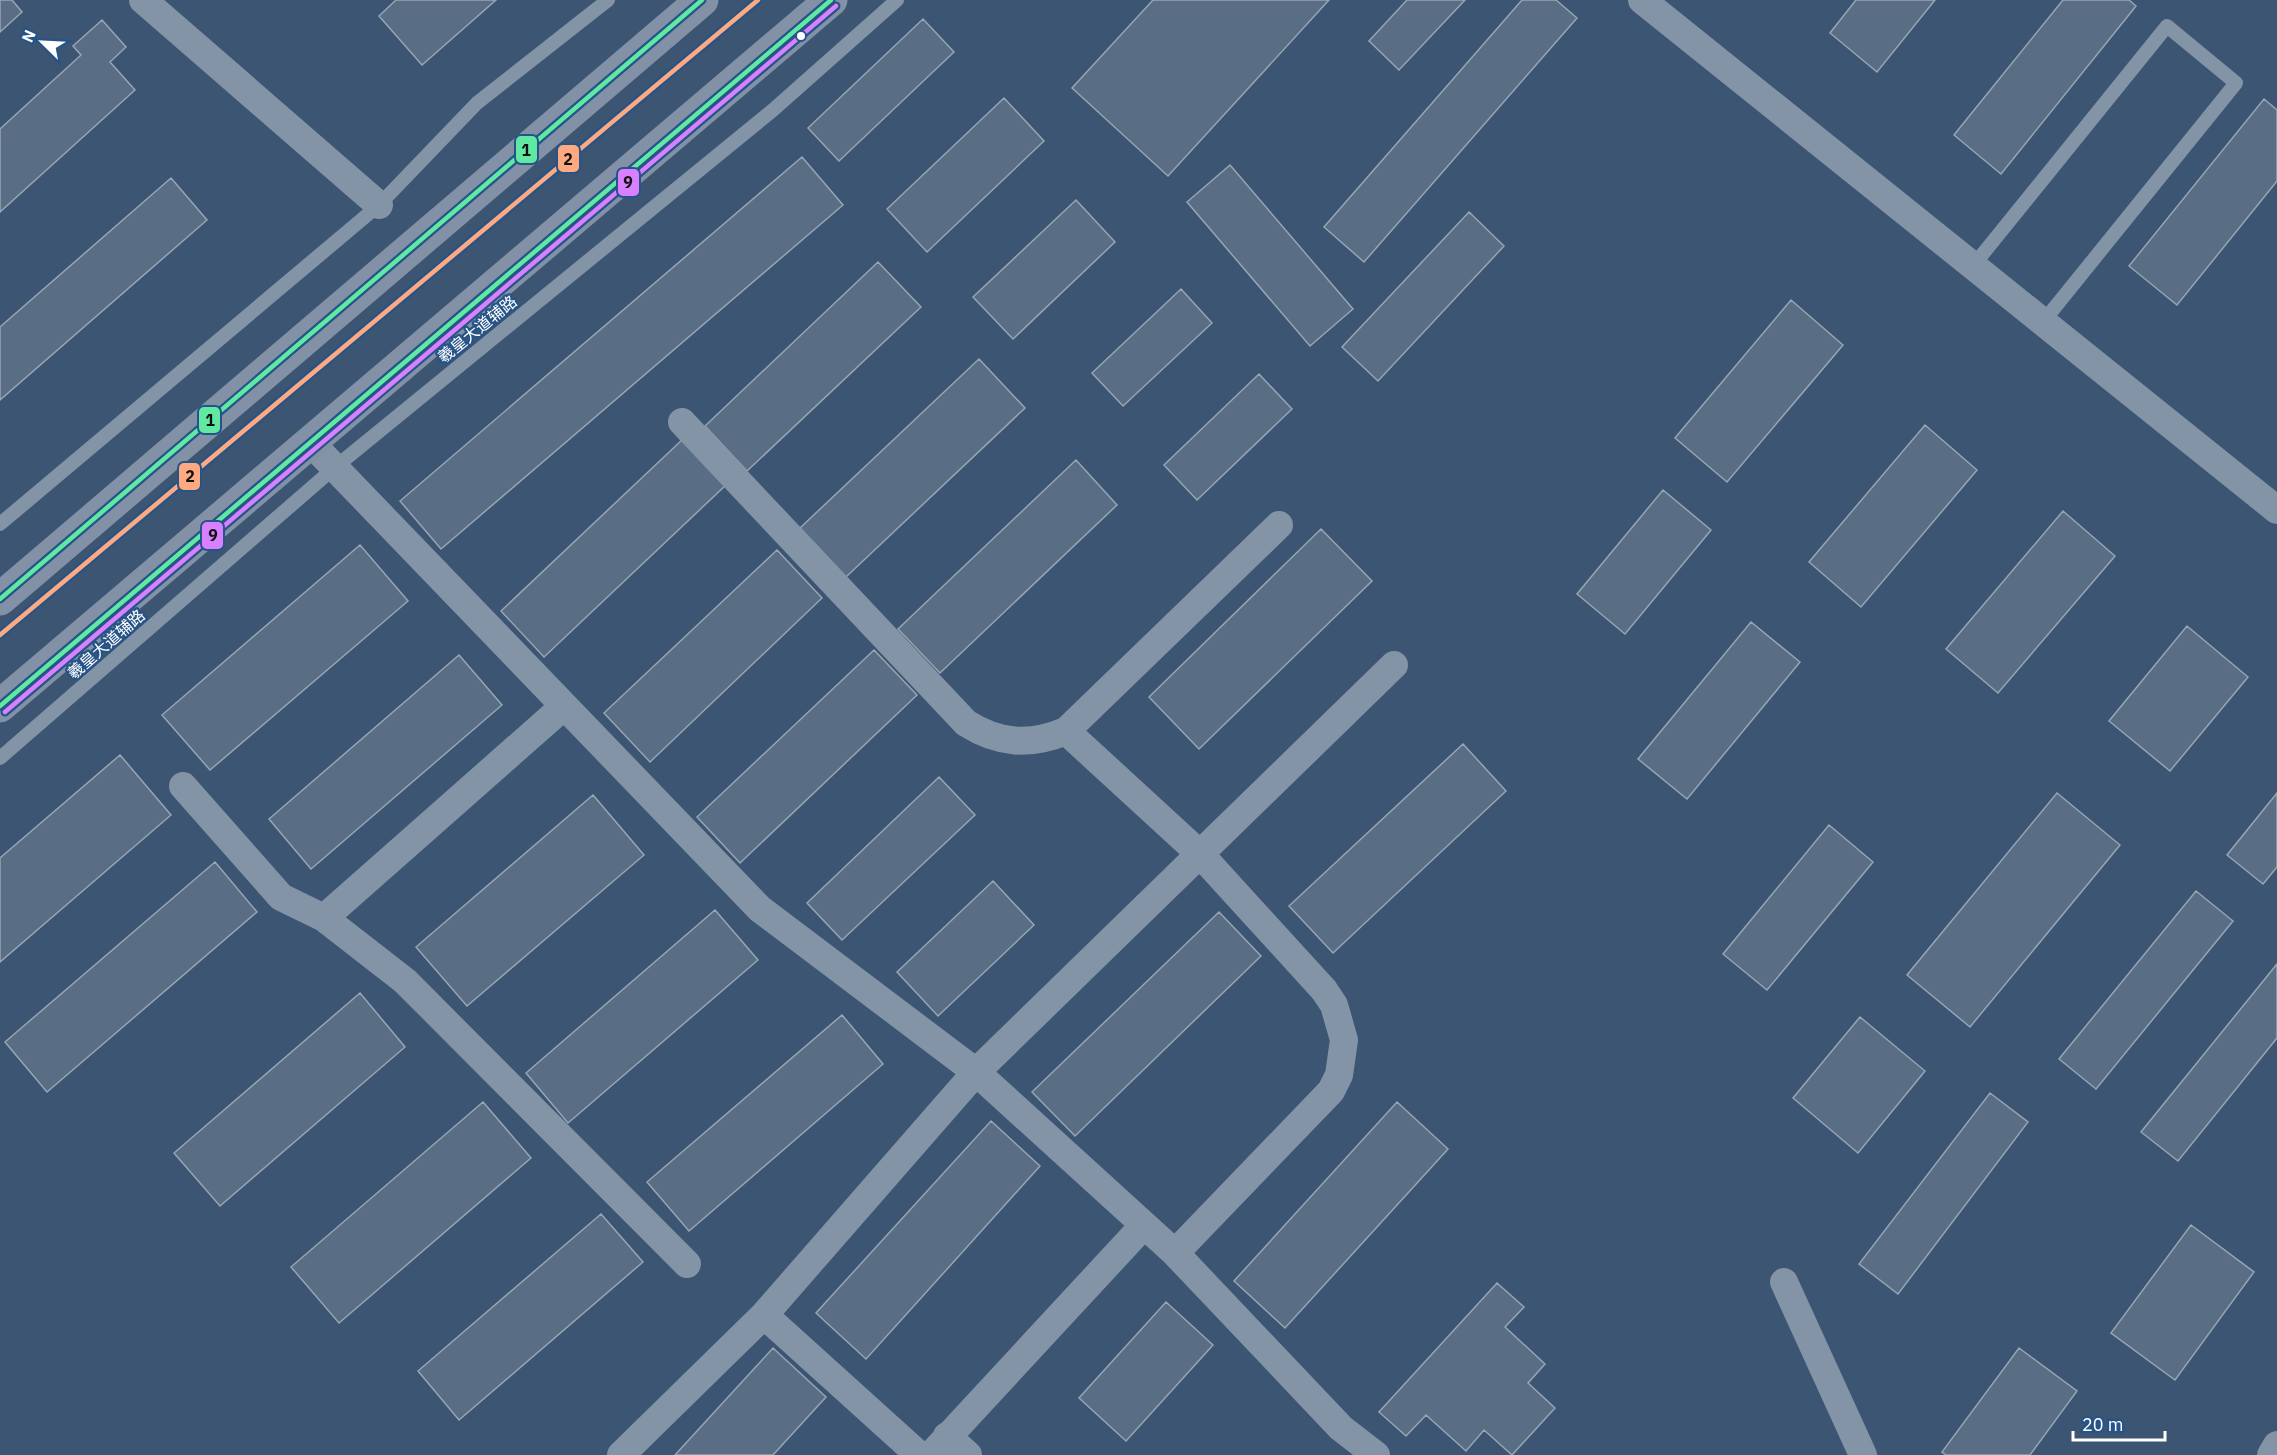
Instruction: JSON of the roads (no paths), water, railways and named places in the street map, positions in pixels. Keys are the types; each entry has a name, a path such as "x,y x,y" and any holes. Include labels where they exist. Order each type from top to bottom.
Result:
{"main road":[{"path":"0,599 702,0"},
{"path":"0,706 831,0"}],"street":[{"path":"143,0 379,205"},
{"path":"1642,0 2277,510"},
{"path":"682,422 966,723 980,732 1012,741 1031,742 1066,731 1279,525"},
{"path":"311,443 333,469 760,909 976,1072 1175,1254 1341,1428 1376,1455"},
{"path":"621,1455 764,1314 976,1072 1394,665"},
{"path":"324,918 563,706"},
{"path":"1066,731 1200,854 1324,990 1341,1022 1343,1058 1339,1075 1320,1105 1175,1254"},
{"path":"183,786 281,897 324,918 405,981 687,1264"},
{"path":"968,1455 939,1445 1144,1225"},
{"path":"1784,1282 1863,1455"},
{"path":"764,1314 919,1455"},
{"path":"2271,1455 2277,1444"}],"lane":[{"path":"0,524 379,205 477,103 608,0"},
{"name":"羲皇大道辅路","path":"0,758 333,469 773,110 897,0"},
{"path":"1973,266 2167,27 2176,33 2236,83 2043,322"}]}
